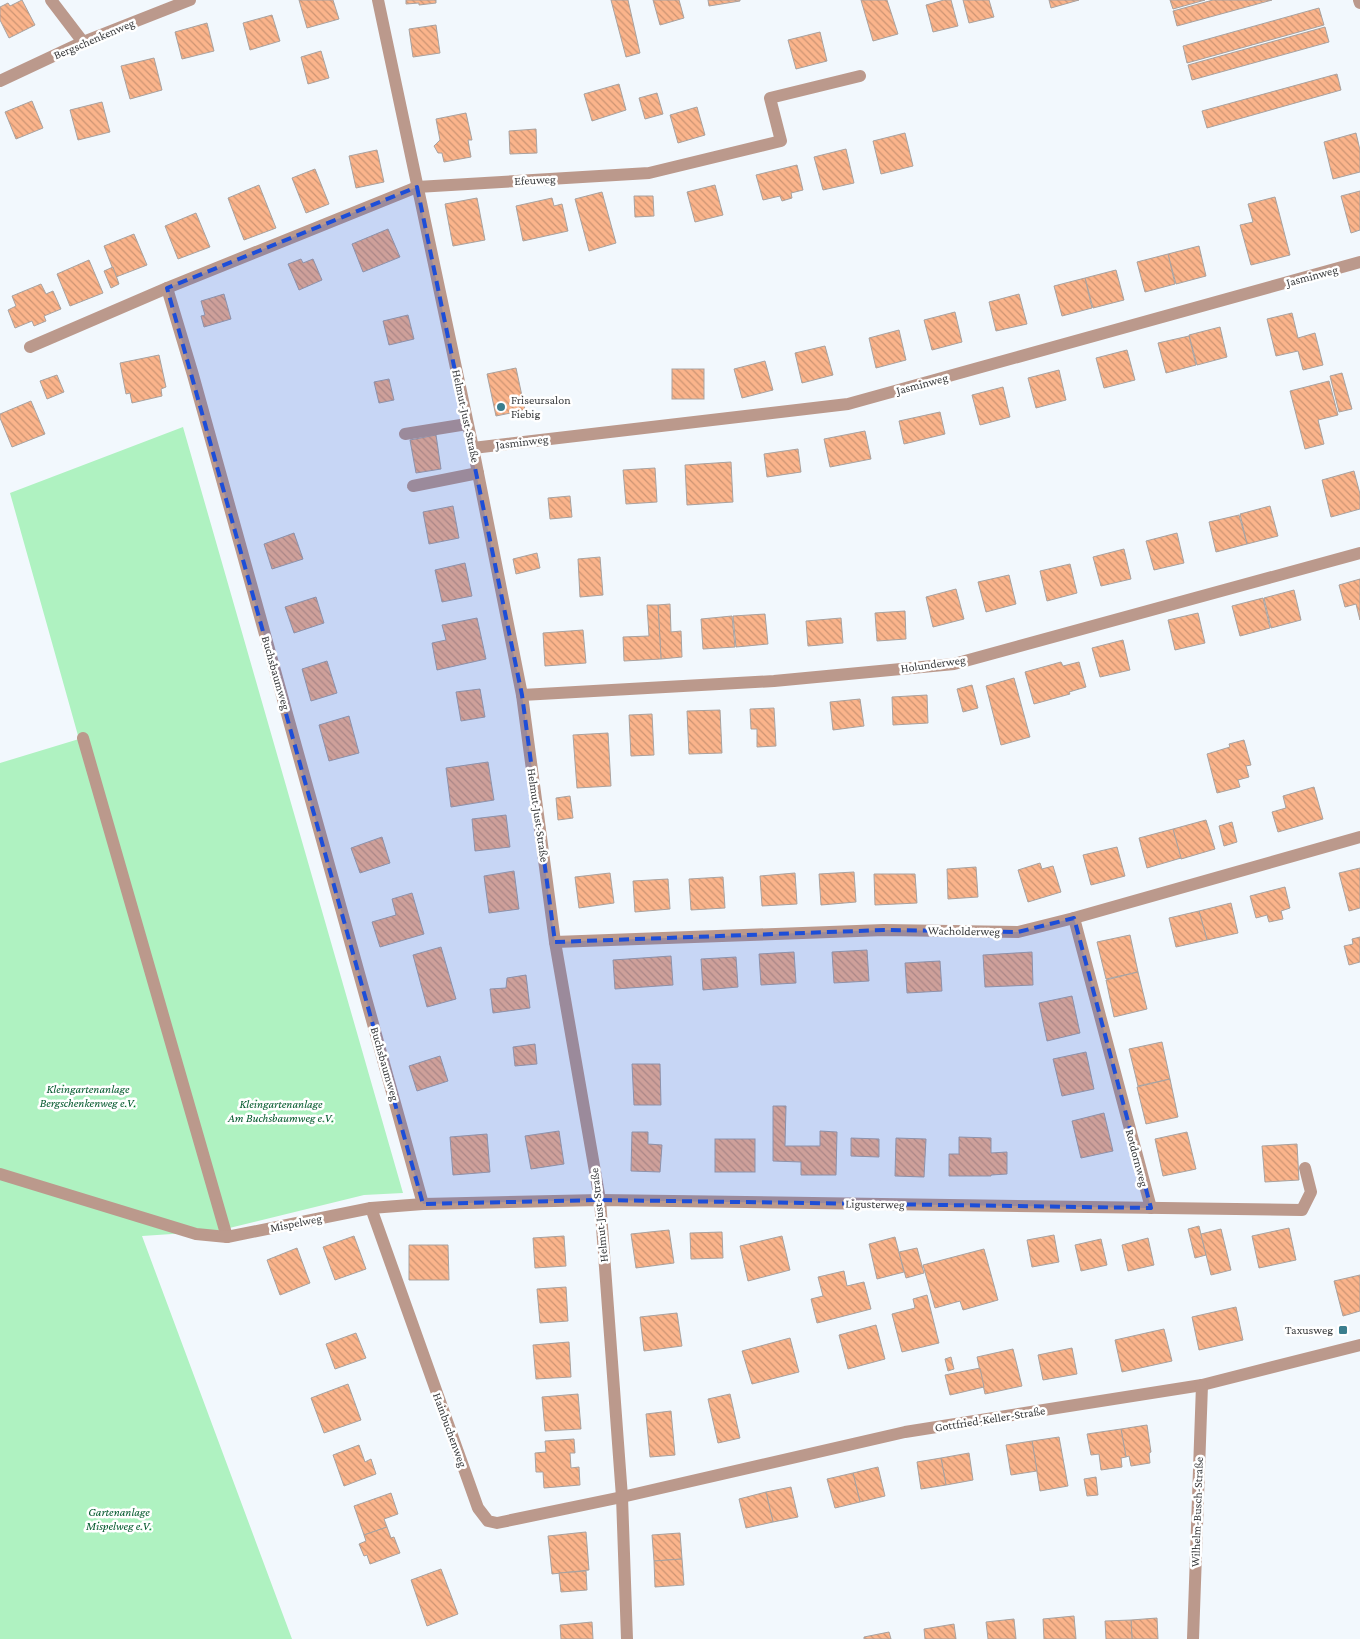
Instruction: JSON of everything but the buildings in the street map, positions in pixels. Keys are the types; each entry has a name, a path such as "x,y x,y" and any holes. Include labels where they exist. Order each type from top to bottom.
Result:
{"street":[{"path":"51,0 83,42"},
{"name":"Bergschenkenweg","path":"0,81 83,42 190,0"},
{"name":"Helmut-Just-Straße","path":"378,0 473,448 522,695 555,942 600,1200 622,1497 627,1639"},
{"name":"Efeuweg","path":"167,288 417,187 649,173 782,141 770,98 860,76"},
{"name":"Jasminweg","path":"473,448 848,404 1360,262"},
{"path":"30,347 167,288"},
{"name":"Buchsbaumweg","path":"167,288 193,375 424,1204"},
{"path":"405,434 467,424"},
{"path":"413,486 478,473"},
{"name":"Holunderweg","path":"522,695 774,681 954,664 1360,553"},
{"path":"83,738 227,1237"},
{"name":"Wacholderweg","path":"555,942 884,930 1018,932 1360,837"},
{"name":"Rotdornweg","path":"1074,918 1151,1208"},
{"path":"1151,1208 1302,1210 1312,1192 1305,1168"},
{"name":"Mispelweg","path":"0,1174 196,1234 227,1237 371,1208 424,1204 600,1200"},
{"name":"Ligusterweg","path":"600,1200 1151,1208"},
{"name":"Hainbuchenweg","path":"371,1208 482,1515 488,1521 497,1523 622,1497"},
{"name":"Gottfried-Keller-Straße","path":"622,1497 905,1432 1202,1385 1360,1345"},
{"name":"Wilhelm-Busch-Straße","path":"1193,1639 1202,1385"}],"highlighted area":[{"path":"417,187 522,695 555,942 884,930 1018,932 1074,918 1151,1208 600,1200 423,1204 167,288"}],"green space":[{"path":"183,427 403,1193 364,1195 217,1231 142,1236 292,1639 0,1639 0,763 79,739 10,493"}],"place":[{"name":"Friseursalon Fiebig","path":"501,407"},
{"name":"Taxusweg","path":"1343,1330"}],"park label":[{"name":"Kleingartenanlage Bergschenkenweg e.V.","path":"88,1096"},
{"name":"Kleingartenanlage Am Buchsbaumweg e.V.","path":"281,1111"},
{"name":"Gartenanlage Mispelweg e.V.","path":"119,1519"}]}
